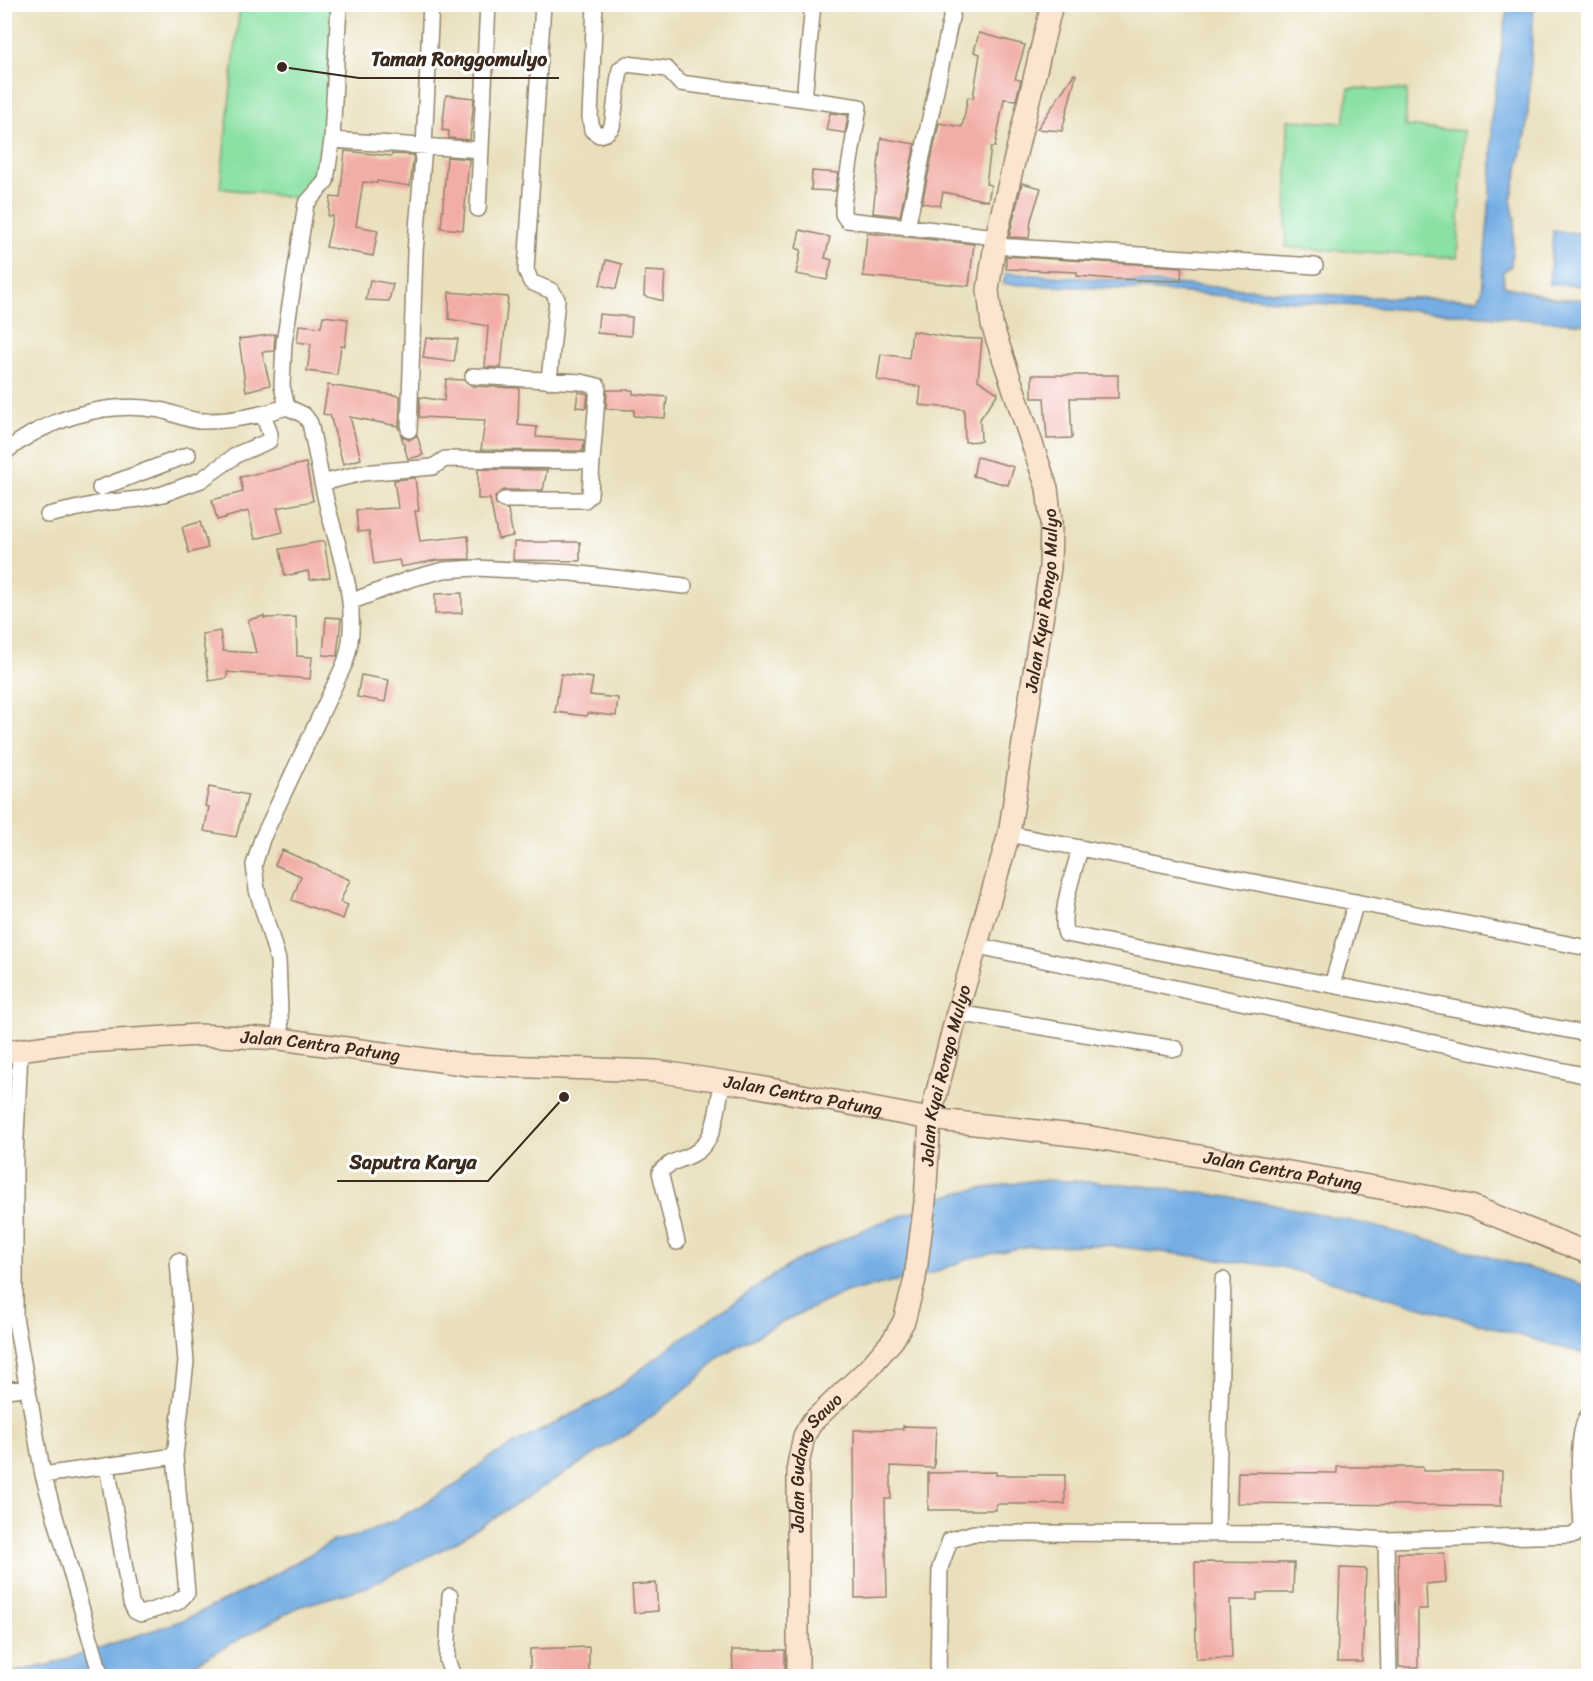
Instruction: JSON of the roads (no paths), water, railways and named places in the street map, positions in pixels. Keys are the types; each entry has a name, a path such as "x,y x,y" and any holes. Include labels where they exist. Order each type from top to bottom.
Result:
{"street":[{"path":"286,407 282,386 284,352 298,243 306,204 326,181 332,140 339,4"},
{"path":"409,430 415,252 424,147 431,4"},
{"path":"478,209 488,4"},
{"path":"543,4 526,270 531,282 552,291 557,299 549,381"},
{"path":"595,4 590,117 591,129 597,134 606,133 612,127 620,69 627,64 667,69 680,83 859,107 843,204 843,214 847,220 995,242 1315,266"},
{"path":"804,99 813,4"},
{"path":"907,228 954,4"},
{"name":"Jalan Kyai Rongo Mulyo","path":"915,1279 925,1202 930,1119 957,1013 1009,834 1050,568 1051,522 1047,488 988,306 988,290 995,242 1052,4"},
{"path":"332,140 481,150"},
{"path":"473,376 598,386 590,495 585,500 504,500"},
{"path":"4,453 38,428 120,409 159,410 198,421 236,420 286,407 304,415 310,423 350,602 351,645 345,663 262,839 254,865 257,890 278,960 281,1039"},
{"path":"48,515 101,503 140,500 201,480 238,454 269,441 270,434 263,414"},
{"path":"100,488 188,454"},
{"path":"322,483 362,473 433,467 445,459 592,461"},
{"path":"350,602 410,579 444,570 476,568 572,573 684,586"},
{"path":"1009,834 1588,948"},
{"path":"1080,848 1064,913 1063,924 1066,934 1588,1034"},
{"path":"1332,985 1356,902"},
{"path":"978,946 1588,1076"},
{"path":"957,1013 1176,1049"},
{"name":"Jalan Centra Patung","path":"12,1051 70,1043 199,1035 281,1039 468,1065 656,1071 930,1119 1091,1137 1431,1197 1471,1206 1588,1252"},
{"path":"12,1051 15,1317 43,1475 101,1677"},
{"path":"676,1242 660,1172 667,1165 701,1149 710,1136 722,1081"},
{"path":"107,1466 131,1603 135,1611 141,1614 178,1602 187,1593 175,1456 186,1362 178,1261"},
{"name":"Jalan Gudang Sawo","path":"798,1677 798,1465 804,1436 812,1422 868,1369 893,1340 904,1321 915,1279"},
{"path":"1217,1534 1223,1280"},
{"path":"4,1390 26,1388"},
{"path":"938,1677 940,1568 950,1540 974,1533 1304,1534 1386,1540 1575,1535 1582,1526 1581,1440 1584,1421 1588,1416"},
{"path":"43,1475 175,1456"},
{"path":"1386,1540 1389,1677"},
{"path":"450,1596 447,1660 453,1677"}],"water":[{"path":"1508,5 1534,5 1527,130 1511,200 1515,219 1511,266 1503,272 1504,286 1554,298 1588,300 1588,324 1148,290 1003,284 1006,273 1367,297 1478,299 1482,292 1492,170 1492,113"},
{"path":"1553,231 1588,234 1588,286 1549,284"},
{"path":"1036,1180 1107,1183 1177,1190 1316,1213 1453,1247 1588,1286 1588,1355 1282,1267 1105,1245 1030,1246 971,1258 932,1273 846,1292 771,1327 722,1355 693,1384 638,1427 451,1545 367,1587 298,1607 173,1676 5,1676 5,1674 48,1665 184,1620 253,1587 333,1541 353,1537 396,1520 459,1483 488,1458 605,1397 679,1340 794,1262 876,1224 928,1207 936,1199 960,1192"}],"place":[{"name":"Taman Ronggomulyo","path":"282,67"},
{"name":"Saputra Karya","path":"564,1097"}]}
